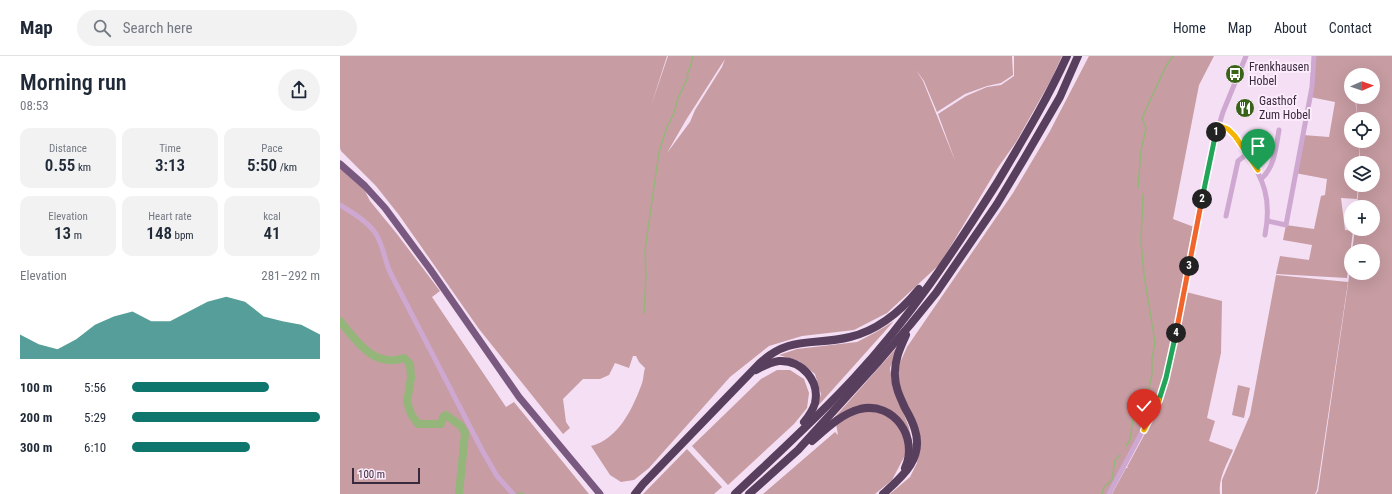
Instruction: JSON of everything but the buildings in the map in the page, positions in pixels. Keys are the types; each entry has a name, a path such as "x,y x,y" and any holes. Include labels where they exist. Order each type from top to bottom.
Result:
{"highway":[{"path":"735,494 784,448 859,373 897,328 973,221 1054,85 1067,56"},
{"path":"749,494 798,450 879,361 936,293 997,204 1024,159 1060,97 1078,56"},
{"path":"635,494 768,356 785,347 805,342 842,339 859,335 875,328 890,319 904,306 933,272 946,261"},
{"path":"883,494 906,473 915,456 917,446 915,430 899,394 895,376 897,354 910,325"},
{"path":"750,374 773,362 786,362 803,368 814,383 816,398 812,411 784,448"},
{"path":"798,450 808,445 828,426 848,414 863,409 873,408 883,411 891,415 902,426 907,434 909,444 909,454 906,464 895,483"},
{"path":"630,494 643,484"}],"main road":[{"path":"340,164 365,186 393,219 430,269 529,411 595,494"},
{"path":"587,483 600,494"}],"street":[{"path":"1110,494 1158,402 1166,378 1218,125 1246,56"},
{"path":"1268,221 1286,225 1312,87 1314,56"},
{"path":"1218,125 1231,131 1258,170 1264,187 1268,221 1265,235"},
{"path":"1261,179 1270,168 1273,161 1279,130"},
{"path":"1226,216 1238,161 1247,154"},
{"path":"340,205 364,221 374,231 391,274 479,444 497,476 513,494"}],"shaded area":[{"path":"340,56 667,56 651,106 668,56 1012,56 1013,75 1001,83 987,86 965,94 937,112 924,81 916,70 923,81 956,163 938,114 966,96 987,87 1001,85 1014,76 1014,56 1062,56 1051,80 1016,142 997,169 940,264 887,313 854,330 802,336 769,346 730,377 649,468 634,480 621,482 610,475 591,446 609,437 623,422 633,405 642,384 645,368 636,356 633,356 629,368 615,363 609,375 600,379 583,379 563,399 566,422 570,428 563,434 479,329 399,215 376,186 341,151","holes":["725,59 722,67 695,110 690,122 667,153"]},
{"path":"1089,56 1214,56 1199,85 1173,219 1194,227 1164,378 1156,402 1107,494 890,494 910,477 917,463 919,449 899,385 899,365 907,347 1013,193 1050,131"},
{"path":"1315,56 1392,56 1392,494 1316,494 1318,491 1349,280 1380,280 1380,244 1353,244 1354,236 1380,236 1380,200 1358,200 1358,192 1380,192 1380,156 1360,156 1359,148 1380,148 1380,112 1357,112 1356,104 1380,104 1380,68 1344,68 1344,104 1356,104 1356,112 1344,112 1344,148 1359,148 1359,156 1344,156 1344,192 1358,192 1357,199 1341,198 1344,236 1352,236 1351,244 1344,244 1344,278 1276,274 1280,256 1309,260 1312,245 1283,240 1286,225 1314,229 1321,196 1325,195 1327,179 1295,173 1303,135 1329,137 1335,102 1310,97"},
{"path":"340,167 364,189 370,201 440,291 432,297 506,407 514,402 589,494 340,494"},
{"path":"1276,275 1348,282 1317,490 1315,494 1222,494 1222,480 1250,415"},
{"path":"1186,292 1222,301 1221,353 1207,418 1215,421 1209,441 1233,450 1220,482 1220,494 1112,494 1126,468 1128,468 1127,467 1160,403"},
{"path":"894,321 817,407 821,394 815,374 799,361 779,355 797,349 857,342"},
{"path":"898,346 890,368 893,388 909,427 912,442 892,480 875,494 763,494 835,432 838,435 835,417"},
{"path":"777,370 790,370 804,379 809,393 807,408 794,424 728,485 692,446 761,379"},
{"path":"1238,385 1250,388 1244,418 1232,415"},
{"path":"687,449 722,487 714,494 643,494"}],"waterway":[{"path":"644,313 646,275 645,250 659,152 667,127 674,113 678,98 688,77 687,74 693,56"},
{"path":"1138,188 1141,150 1146,128 1142,118 1166,66 1173,56"},
{"path":"1126,446 1130,440 1133,419 1147,397 1152,374 1152,359 1155,342 1144,275 1141,242 1143,194"},
{"path":"340,321 360,345 375,356 393,360 404,358 410,364 411,378 407,402 411,414 418,424 441,424 443,417 446,415 461,426 465,433 459,494"},
{"path":"1102,494 1104,487 1112,480 1115,460 1120,455"},
{"path":"518,493 524,494"}],"place":[{"name":"Frenkhausen Hobel","path":"1235,74"},
{"name":"Gasthof Zum Hobel","path":"1245,108"}],"route":[{"path":"1144,430 1158,402 1166,378 1218,125 1231,131 1258,170"}]}
